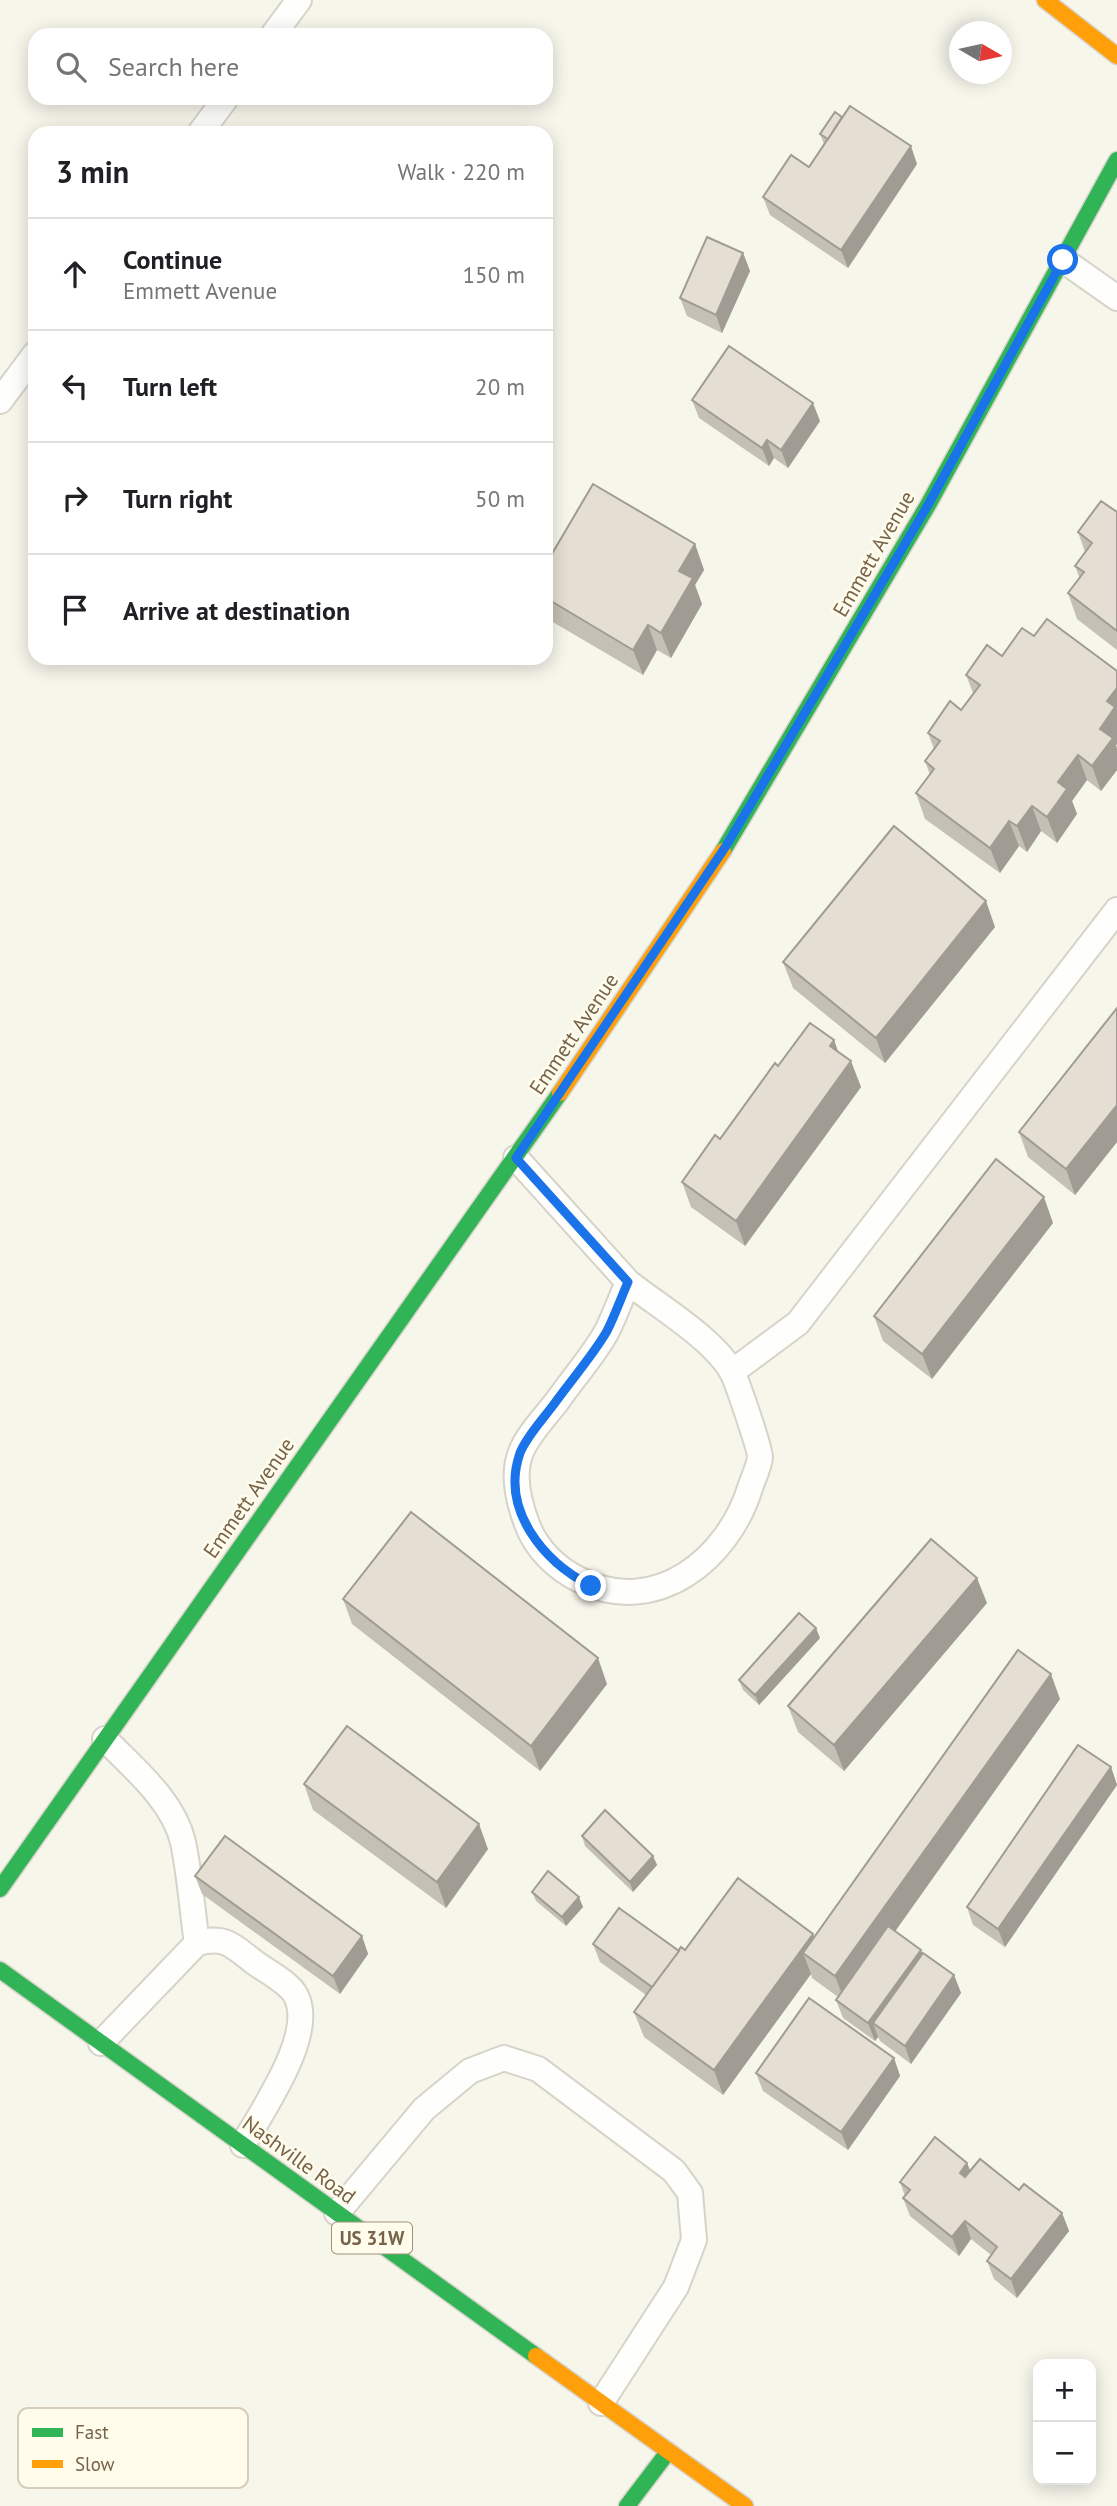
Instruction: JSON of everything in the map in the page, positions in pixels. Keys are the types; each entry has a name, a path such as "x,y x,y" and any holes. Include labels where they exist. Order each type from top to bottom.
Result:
{"street":[{"path":"1045,0 1117,56"},
{"name":"Emmett Avenue","path":"0,1889 516,1158 726,846 928,505 1117,160"},
{"name":"Nashville Road","path":"0,1970 745,2506"},
{"path":"627,2506 668,2452"}],"lane":[{"path":"278,28 299,0"},
{"path":"205,126 221,105"},
{"path":"1063,260 1117,298"},
{"path":"0,401 28,363"},
{"path":"732,1372 798,1323 1117,911"},
{"path":"516,1158 628,1282 713,1348 732,1372 760,1457 743,1509 720,1547 699,1568 675,1583 647,1591 618,1592 591,1586 566,1573 538,1544 520,1507 517,1479 520,1452 606,1332 628,1282"},
{"path":"105,1739 149,1784 166,1807 182,1839 197,1944"},
{"path":"101,2043 197,1944 212,1939 226,1942 296,1993 301,2010 300,2033 291,2054 243,2145"},
{"path":"337,2213 424,2109 470,2071 504,2058 538,2069 674,2171 690,2193 694,2240 676,2287 601,2403"}],"building":[{"path":"850,106 911,146 841,250 763,197 791,155 809,167"},
{"path":"835,112 842,117 828,139 820,134"},
{"path":"707,237 743,253 716,315 680,298"},
{"path":"729,346 813,403 781,450 767,440 762,448 692,400"},
{"path":"593,484 695,544 679,571 693,578 661,633 648,625 633,650 553,602 553,552"},
{"path":"1101,501 1117,512 1117,631 1068,593 1084,572 1075,566 1092,543 1078,532"},
{"path":"1047,619 1117,671 1117,688 1107,701 1115,707 1100,729 1113,738 1092,766 1078,755 1058,782 1067,789 1047,817 1032,806 1017,826 1009,821 990,848 916,793 934,769 925,761 940,741 928,733 950,701 961,710 980,685 966,675 987,645 1002,656 1022,628 1034,636"},
{"path":"894,826 986,901 876,1038 783,962"},
{"path":"1117,1008 1117,1105 1066,1169 1019,1132"},
{"path":"810,1023 834,1040 830,1046 851,1061 736,1221 682,1182 715,1135 720,1139 775,1063 778,1066"},
{"path":"996,1159 1044,1197 922,1354 874,1316"},
{"path":"411,1512 598,1658 531,1746 343,1599"},
{"path":"931,1539 977,1578 834,1745 788,1706"},
{"path":"799,1613 816,1628 755,1695 739,1680"},
{"path":"1018,1650 1051,1674 835,1976 803,1953"},
{"path":"347,1726 479,1824 437,1882 304,1784"},
{"path":"1078,1745 1111,1767 998,1929 967,1907"},
{"path":"605,1810 653,1856 630,1882 582,1836"},
{"path":"225,1836 362,1936 333,1976 195,1876"},
{"path":"548,1871 579,1897 562,1917 532,1892"},
{"path":"738,1878 813,1934 714,2070 634,2012 681,1947 685,1950"},
{"path":"619,1908 679,1951 652,1987 593,1944"},
{"path":"888,1926 921,1950 868,2023 836,2000"},
{"path":"923,1953 954,1975 905,2046 873,2023"},
{"path":"809,1998 894,2058 841,2132 756,2073"},
{"path":"935,2137 967,2163 960,2173 965,2177 980,2159 1019,2190 1024,2184 1062,2213 1011,2279 987,2261 997,2247 965,2221 952,2237 903,2198 910,2190 900,2182"}],"traffic: fast":[{"path":"723,851 928,505 1117,160"},
{"path":"0,1889 560,1093"},
{"path":"0,1970 536,2356"},
{"path":"627,2506 668,2452"}],"traffic: slow":[{"path":"1045,0 1117,56"},
{"path":"560,1093 723,851"},
{"path":"536,2356 745,2506"}],"route":[{"path":"591,1586 566,1573 546,1555 530,1532 520,1507 517,1479 520,1452 606,1332 628,1282 516,1158 726,846 928,505 1063,260"}]}
